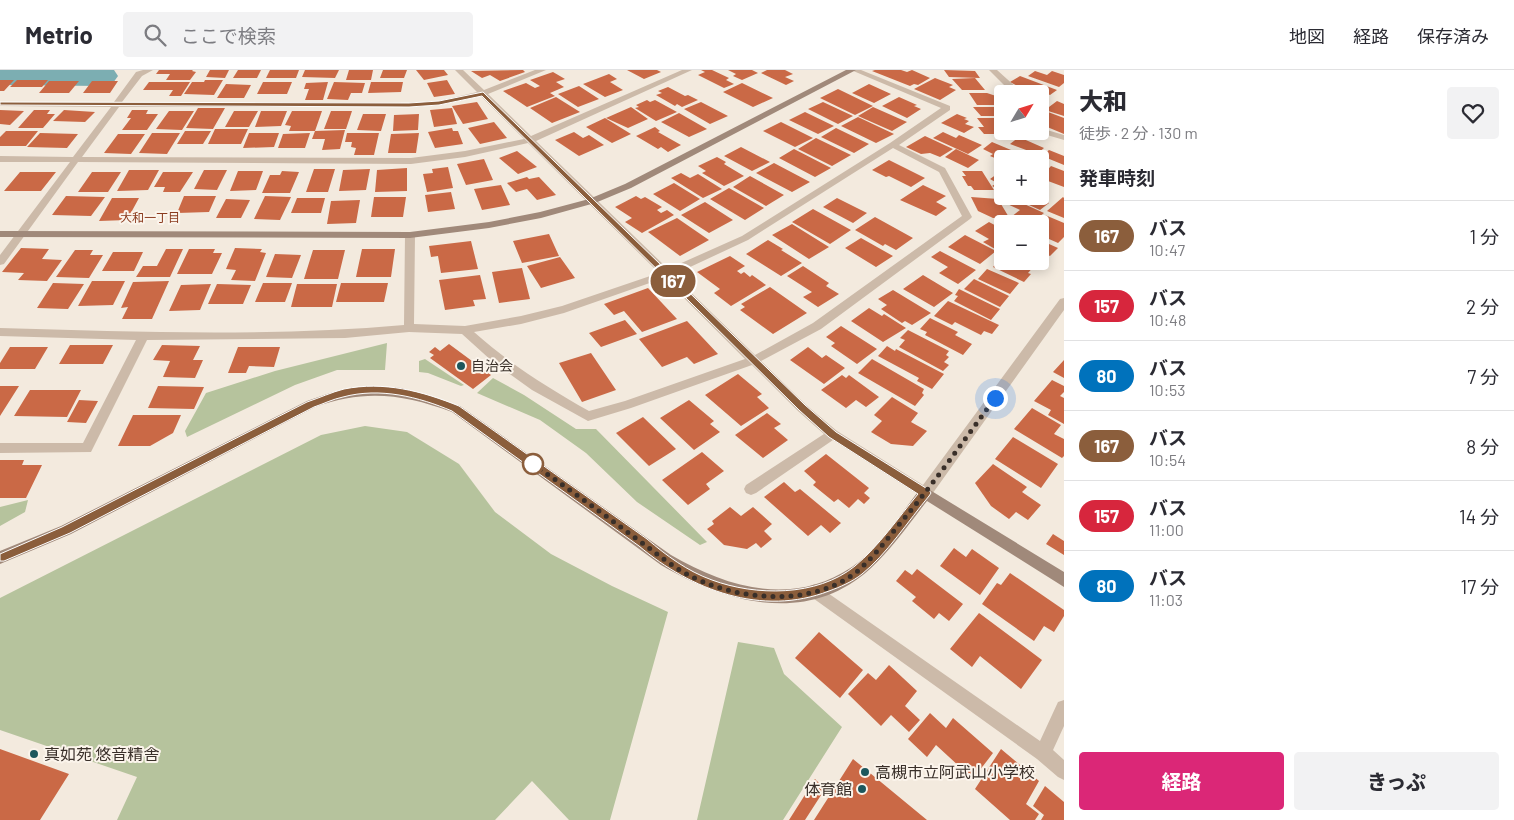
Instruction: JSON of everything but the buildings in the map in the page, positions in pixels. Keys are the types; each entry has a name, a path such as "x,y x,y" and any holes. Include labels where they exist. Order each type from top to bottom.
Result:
{"street":[{"path":"0,262 139,74 149,70"},
{"path":"459,70 802,408 833,434 1064,580"},
{"path":"0,104 409,105 439,103 483,94 542,70"},
{"path":"0,159 411,161 465,154 530,140 688,70"},
{"path":"0,234 410,235 489,225 540,215 592,201 628,186 853,70 947,108 893,145 745,238 666,274 564,309 521,320 465,330 409,328 345,334 143,336 0,332"},
{"path":"993,70 1009,85"},
{"path":"1049,133 1064,138"},
{"path":"465,330 497,359 536,388 588,416 627,405 754,360 817,326 967,217 942,170 893,145"},
{"path":"409,328 410,235"},
{"path":"0,558 66,530 310,404 344,393 396,390 428,397 456,409 643,543 662,559 685,573 710,584 737,592 763,596 790,595 815,591 838,583 858,570 925,493 1064,302"},
{"path":"0,448 87,448 143,336"},
{"path":"751,489 833,434"},
{"path":"815,591 1043,753 1064,771"},
{"path":"1043,753 1064,708"}],"green space":[{"path":"387,343 385,370 337,370 295,385 187,437 185,431 206,393 275,371"},
{"path":"425,359 464,385 461,386 428,373 419,372 419,361"},
{"path":"493,378 524,395 576,429 596,429 707,542 700,545 637,502 586,453 540,420 477,393"},
{"path":"365,426 407,432 459,464 495,512 551,554 612,586 668,612 610,820 569,820 532,781 495,820 117,820 137,777 0,730 0,598 321,435"},
{"path":"28,500 25,512 0,526 0,507"},
{"path":"738,642 774,648 784,674 842,727 783,820 697,820"}],"waterway":[{"path":"0,75 102,76"}],"bus line":[{"name":"167","path":"0,104 409,105 439,103 483,94 802,408 833,434 925,493 872,556 858,570 838,583 815,591 790,595 763,596 737,592 710,584 685,573 662,559 643,543 456,409 428,397 396,390 362,390 325,398 310,404 66,530 0,558"}],"place":[{"name":"自治会","path":"461,366"},
{"name":"真如苑 悠音精舎","path":"34,754"},
{"name":"高槻市立阿武山小学校","path":"865,772"},
{"name":"体育館","path":"862,789"}],"district":[{"name":"大和一丁目","path":"150,218"}],"route":[{"path":"533,464 643,543 662,559 685,573 710,584 737,592 763,596 790,595 815,591 838,583 858,570 925,493 995,398"}]}
